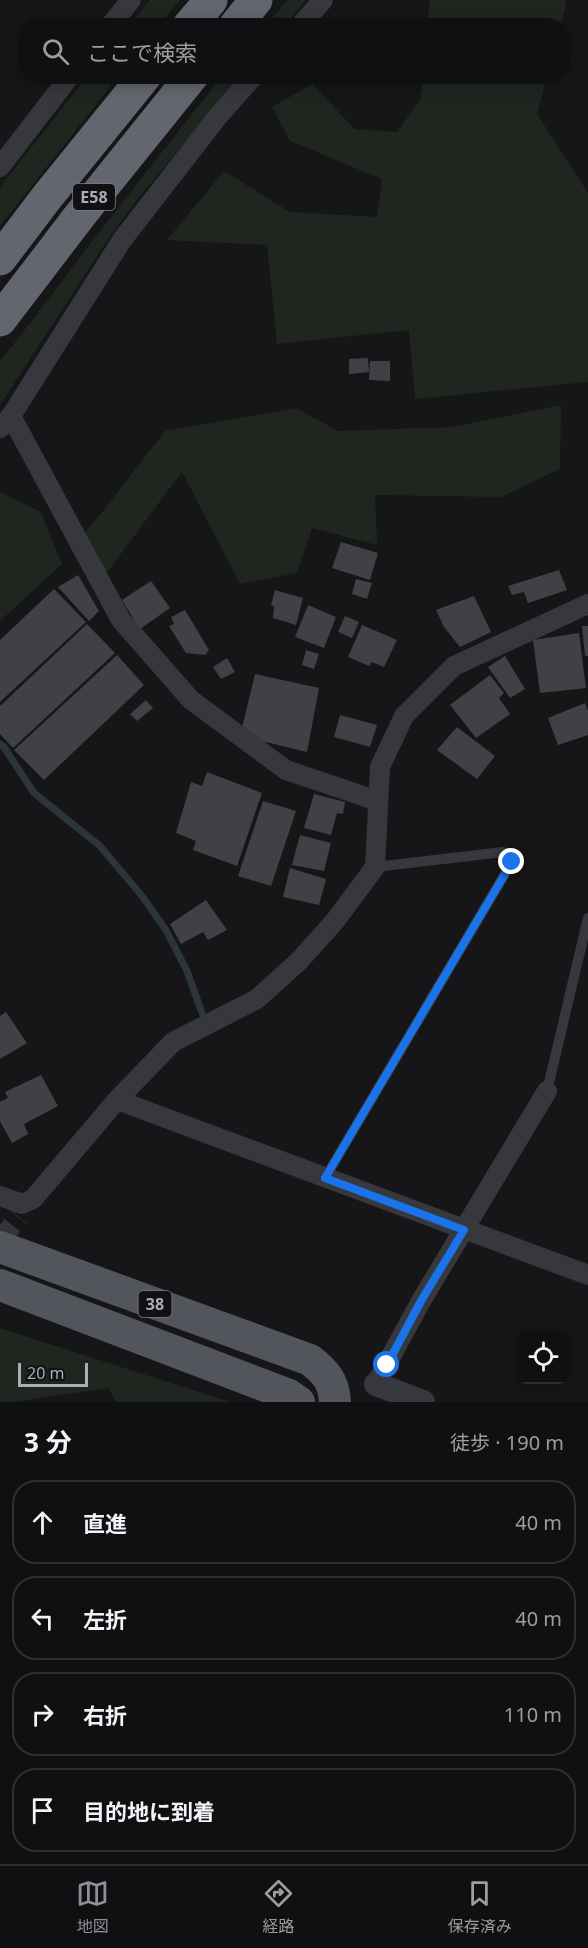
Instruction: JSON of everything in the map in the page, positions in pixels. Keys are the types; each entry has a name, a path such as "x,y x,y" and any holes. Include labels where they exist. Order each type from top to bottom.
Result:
{"highway":[{"path":"196,18 211,0"},
{"path":"241,18 256,0"},
{"name":"E58","path":"0,259 139,84"},
{"name":"E58","path":"0,320 81,214 186,84"}],"main road":[{"name":"38","path":"0,1247 310,1360 325,1371 334,1389 335,1402"},
{"name":"38","path":"0,1286 294,1399"}],"street":[{"path":"116,18 131,0"},
{"path":"307,18 322,0"},
{"path":"0,167 64,84"},
{"path":"247,84 219,116 122,240 5,422 121,620 191,700 286,770 378,801"},
{"path":"0,1196 21,1210 33,1199 117,1100 173,1042 257,999 299,961 335,921 375,867 380,767 404,716 454,666 588,604"},
{"path":"423,1402 376,1384 421,1301 547,1091"},
{"path":"117,1100 588,1275"}],"lane":[{"path":"325,1178 512,862 509,855 503,852 375,867"},
{"path":"547,1091 588,918"}],"shaded area":[{"path":"150,0 180,0 166,18 135,18"},
{"path":"288,0 306,0 291,18 272,18"},
{"path":"430,0 567,0 563,18 428,18"},
{"path":"81,84 112,84 0,226 0,187"},
{"path":"216,84 235,84 139,197 108,239 0,405 0,362"},
{"path":"312,84 355,129 397,132 420,100 422,84 545,84 537,114 588,193 588,382 415,399 409,330 277,344 267,245 167,240 224,171 290,212 377,217 382,179 290,141 272,107"},
{"path":"561,405 560,469 501,497 375,495 377,545 312,528 297,573 240,584 182,472 102,579 84,535 165,431 296,408 338,431 452,427"},
{"path":"0,492 41,512 62,564 0,621"},
{"path":"0,1328 230,1402 116,1402 108,1388 0,1402"}],"building":[{"path":"368,358 369,372 349,374 349,359"},
{"path":"370,361 390,361 390,381 369,380"},
{"path":"341,542 378,553 370,580 332,568"},
{"path":"559,570 567,590 528,603 524,592 512,595 508,586"},
{"path":"78,575 99,611 89,621 58,587"},
{"path":"356,579 372,583 367,599 352,594"},
{"path":"151,581 170,608 140,629 122,600"},
{"path":"54,589 86,622 0,702 0,640"},
{"path":"275,590 303,598 296,625 273,618 274,606 271,606"},
{"path":"474,596 491,632 460,647 444,627 436,610"},
{"path":"308,605 336,617 324,648 295,637"},
{"path":"185,610 209,650 205,655 186,653 169,626 174,624 171,617"},
{"path":"345,616 359,622 352,638 338,632"},
{"path":"87,624 115,653 13,748 0,734 0,706"},
{"path":"362,625 397,640 384,667 372,662 369,666 348,657"},
{"path":"582,626 588,626 588,656 585,656"},
{"path":"579,633 586,688 540,693 533,640"},
{"path":"306,650 319,654 314,669 302,665"},
{"path":"117,655 144,685 44,780 14,750"},
{"path":"505,656 525,689 510,698 488,667"},
{"path":"227,658 235,672 221,679 213,667"},
{"path":"255,674 319,688 307,752 240,736"},
{"path":"490,675 504,693 499,698 510,714 476,738 450,705"},
{"path":"146,700 153,708 137,721 130,714"},
{"path":"585,703 588,711 588,735 558,745 548,718"},
{"path":"340,715 377,725 370,747 334,737"},
{"path":"457,727 495,756 477,779 437,750"},
{"path":"207,772 262,793 237,866 193,850 196,841 176,833 191,782 202,786"},
{"path":"314,794 345,802 343,814 337,813 331,835 304,828"},
{"path":"263,801 296,811 271,886 238,876"},
{"path":"300,835 331,843 324,871 292,865"},
{"path":"290,868 326,879 319,905 283,897"},
{"path":"206,900 227,930 208,940 203,932 181,944 170,924"},
{"path":"6,1012 27,1043 0,1059 0,1016"},
{"path":"41,1075 58,1106 24,1124 28,1134 12,1143 0,1121 0,1102 8,1098 5,1092"}],"waterway":[{"path":"0,744 34,793 100,846 142,896 166,930 187,971 202,1013"}],"tunnel":[{"path":"0,1241 19,1217"}],"route":[{"path":"387,1365 421,1301 464,1230 325,1178 512,862"}]}
